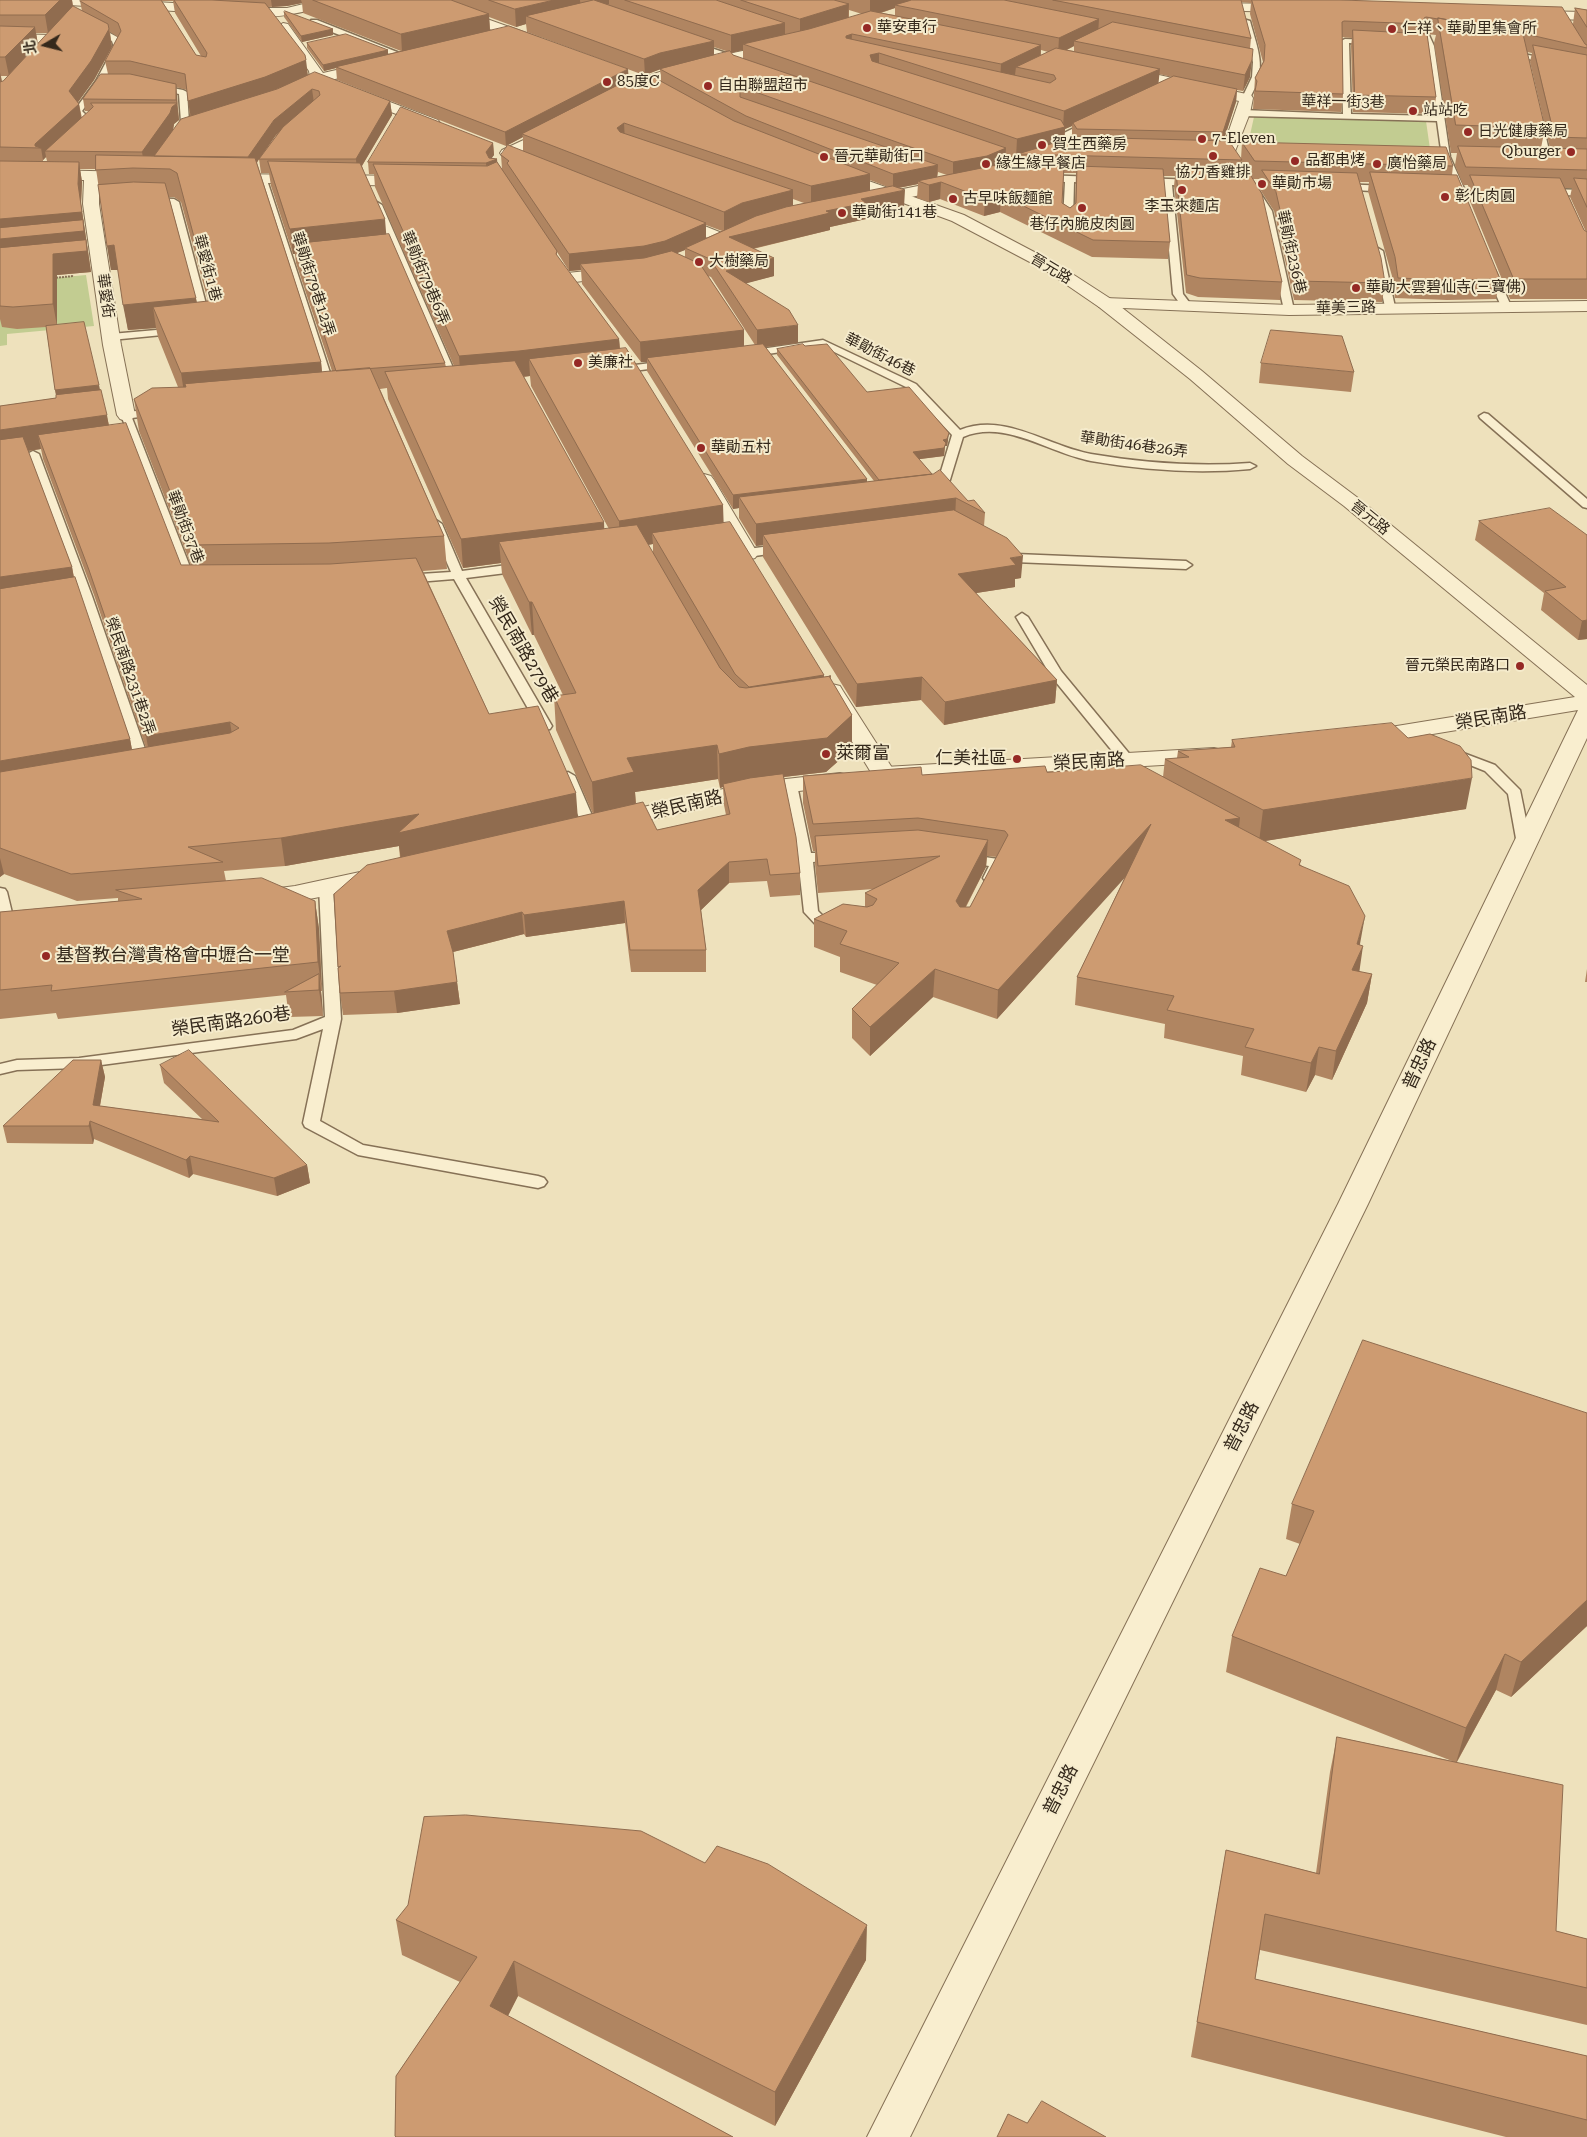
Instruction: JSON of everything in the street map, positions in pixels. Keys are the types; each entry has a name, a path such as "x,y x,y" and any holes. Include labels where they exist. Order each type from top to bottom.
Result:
{"street":[{"path":"51,0 88,1 167,10 223,10"},
{"path":"243,11 287,12 316,2 335,0"},
{"path":"422,0 548,45"},
{"path":"76,19 88,1"},
{"path":"1196,7 1297,9"},
{"path":"272,13 302,46 316,71 318,79"},
{"path":"1521,15 1563,19 1587,16"},
{"path":"485,39 513,32"},
{"path":"0,38 56,35 40,53"},
{"path":"611,100 645,82 666,74 795,44"},
{"path":"282,94 318,79 413,56"},
{"path":"1110,68 1246,98 1243,113 1229,151"},
{"path":"627,75 661,91"},
{"path":"318,79 398,114 445,128"},
{"path":"181,120 199,122"},
{"path":"543,168 500,155 569,123"},
{"path":"849,204 895,197 1019,170 1080,149"},
{"path":"1210,151 1248,152"},
{"path":"1427,156 1465,158"},
{"path":"1529,160 1563,161"},
{"path":"0,167 44,165 150,173 92,176 0,174"},
{"name":"晉元路","path":"822,168 895,197 958,218 1051,267 1105,303 1196,375 1295,460 1351,502 1587,696"},
{"path":"212,175 425,178 370,189 263,180 212,175"},
{"name":"華愛街","path":"92,176 96,203 92,236 102,273 111,337 125,409"},
{"path":"662,214 726,240"},
{"path":"706,248 742,232"},
{"path":"569,280 635,271"},
{"name":"華美三路","path":"1105,303 1289,310 1390,307 1587,306"},
{"path":"104,406 125,409"},
{"path":"695,465 729,513 743,549"},
{"path":"824,678 830,704 884,774"},
{"name":"榮民南路","path":"1344,742 1587,702"},
{"name":"普忠路","path":"888,2137 1353,1204 1587,714"},
{"name":"榮民南路","path":"581,829 750,790 884,774 1098,762 1125,768 1239,754"},
{"path":"235,898 295,894 402,870"}],"lane":[{"path":"1242,7 1257,62 1256,77 1246,98"},
{"path":"287,12 348,35 413,56"},
{"path":"70,141 90,123 88,116 78,110 104,81 118,47 116,40 76,19"},
{"path":"513,32 531,28"},
{"path":"331,39 348,35"},
{"path":"1426,37 1433,42 1446,157 1467,208"},
{"path":"1347,116 1345,40 1383,43"},
{"path":"1421,45 1433,42"},
{"path":"686,43 732,58 737,64 747,68"},
{"path":"1494,50 1587,69"},
{"path":"1523,55 1525,65"},
{"path":"1248,61 1257,62"},
{"path":"1160,91 1178,82"},
{"path":"149,84 183,92 181,120 171,142"},
{"name":"華祥一街3巷","path":"1243,113 1441,118"},
{"path":"1536,113 1547,160"},
{"path":"1064,135 1099,119"},
{"path":"1055,132 1064,135 1080,149"},
{"path":"974,148 1019,170"},
{"name":"華勛街236巷","path":"1229,151 1267,211 1289,310"},
{"path":"939,175 957,182"},
{"path":"1035,178 1109,180"},
{"path":"1068,220 1070,179"},
{"name":"華勛街79巷12弄","path":"263,180 294,258 333,398"},
{"path":"1128,181 1204,183"},
{"path":"1167,182 1178,294 1187,306"},
{"path":"1333,187 1362,192 1397,189"},
{"name":"華勛街79巷6弄","path":"370,189 391,249 457,388"},
{"path":"1534,192 1563,197 1587,193"},
{"name":"華愛街1巷","path":"111,337 208,328 174,202 138,201"},
{"path":"1375,241 1385,277 1390,307"},
{"path":"1486,259 1506,306"},
{"name":"華勛街46巷","path":"770,355 823,343 912,386 958,435"},
{"path":"733,356 750,349 770,355"},
{"path":"606,372 684,362"},
{"path":"125,409 169,411"},
{"name":"華勛街37巷","path":"125,409 130,440 190,584 200,584"},
{"path":"1484,416 1587,505"},
{"name":"華勛街46巷26弄","path":"958,435 967,430 984,427 1022,434 1074,454 1141,464 1216,470 1250,466"},
{"path":"919,492 928,491 943,483 958,435"},
{"name":"榮民南路231巷2弄","path":"33,454 81,596 145,769"},
{"path":"431,512 458,575"},
{"path":"989,544 1014,558 1186,565"},
{"path":"743,549 797,547"},
{"path":"391,580 458,575 537,565"},
{"name":"榮民南路279巷","path":"458,575 550,736"},
{"path":"1022,617 1056,673 1125,768"},
{"path":"1382,736 1418,745"},
{"path":"1436,749 1454,753 1490,768 1515,793 1524,844"},
{"path":"562,763 581,829"},
{"path":"790,786 805,858 811,912 823,924 849,926"},
{"path":"805,858 852,855"},
{"path":"953,856 998,863 985,888"},
{"path":"326,887 333,1019 311,1123 358,1150 538,1182"},
{"path":"0,892 10,916"},
{"name":"榮民南路260巷","path":"0,1069 17,1065 79,1063 296,1034 333,1019"}],"path":[{"path":"46,278 102,273"}],"green space":[{"path":"1254,117 1426,121 1430,149 1248,144"},
{"path":"86,275 94,326 7,334 7,345 0,346 0,283"}],"building":[{"path":"0,0 60,0 45,15 0,15"},
{"path":"81,0 161,0 196,55 206,57 207,53 174,0 265,3 305,55 306,60 265,77 188,101 185,74 130,61 105,61 121,31 118,23"},
{"path":"313,0 451,0 489,14 401,34"},
{"path":"489,0 554,0 515,9"},
{"path":"594,0 714,41 660,53 644,59 526,16"},
{"path":"625,0 716,0 785,23 731,35"},
{"path":"741,0 834,0 849,4 800,19"},
{"path":"912,0 1004,0 1099,19 1059,38 895,5"},
{"path":"1053,0 1241,0 1251,38"},
{"path":"1252,0 1340,0 1562,7 1587,45 1587,48 1526,34 1438,18 1426,17 1424,18 1425,24 1344,21 1342,22 1343,94 1255,91 1257,81 1255,78 1264,61 1265,45"},
{"path":"73,6 108,24 109,29 91,61 69,91 79,104 35,144 35,146 41,148 0,147 0,82"},
{"path":"1575,8 1587,10 1587,27"},
{"path":"285,11 333,29 301,36"},
{"path":"871,11 1041,45 1001,64 852,34 846,36 846,38 1050,83 1056,79 1054,75 1016,67 1056,48 1160,69 1064,111 879,53 870,55 872,61 1061,120 1065,127 1017,139 743,44 809,29"},
{"path":"1438,18 1523,34 1545,128 1456,125"},
{"path":"1113,22 1253,49 1252,60 1245,75 1074,41"},
{"path":"0,26 35,27 5,57 0,57"},
{"path":"509,26 628,69 505,132 336,67"},
{"path":"1353,30 1427,34 1436,97 1355,95"},
{"path":"346,34 388,50 323,65 307,43"},
{"path":"1533,45 1587,55 1587,138 1555,137"},
{"path":"730,51 733,55 1006,148 987,156 953,162 747,89 740,90 740,97 938,165 893,174 746,116 660,69"},
{"path":"315,72 390,101 356,159 259,159 283,127 320,95 319,91 312,89 274,120 248,157 154,156 181,119 277,89"},
{"path":"644,72 734,121 870,174 811,186 624,123 617,128 620,132 793,190 742,203 724,212 522,134"},
{"path":"101,74 130,74 176,84 176,100 83,99"},
{"path":"1174,76 1237,89 1223,132 1077,129 1073,123"},
{"path":"91,103 177,103 172,107 170,113 142,152 45,151 93,107"},
{"path":"401,107 493,143 486,152 489,158 497,159 486,163 368,162"},
{"path":"1074,137 1229,141 1242,160 1018,154"},
{"path":"1242,142 1446,147 1453,166 1255,161"},
{"path":"508,145 706,223 665,241 644,246 569,254 507,163 509,161 501,155"},
{"path":"1458,146 1587,149 1587,170 1466,167"},
{"path":"96,155 255,158 321,362 181,373 153,307 208,301 210,297 177,173 170,169 96,170"},
{"path":"0,161 79,162 78,184 82,212 0,219"},
{"path":"268,161 360,163 385,219 290,229"},
{"path":"497,162 557,251 556,254 619,339 459,356 373,164 487,166"},
{"path":"997,165 1064,166 1062,203 1070,208 1076,203 1077,166 1163,169 1170,242 1093,240 1001,195 985,199 941,182 929,185 918,181"},
{"path":"1176,169 1248,171 1262,194 1282,282 1200,278 1187,275"},
{"path":"1262,170 1357,173 1381,258 1385,283 1296,281 1276,192"},
{"path":"1370,172 1457,175 1500,279 1398,278 1395,257"},
{"path":"1470,175 1560,178 1584,230 1587,232 1587,279 1514,279"},
{"path":"1574,178 1587,179 1587,207"},
{"path":"134,182 165,183 196,298 123,305 114,245 107,246 98,185"},
{"path":"893,186 905,190 861,199 866,203 826,211 830,213 729,237 774,258 726,271 789,310 798,325 757,330 710,259 685,248 756,216 786,207"},
{"path":"83,220 84,231 0,239 0,228"},
{"path":"389,234 445,363 336,371 294,244"},
{"path":"86,240 87,251 53,254 53,304 0,306 0,248"},
{"path":"672,251 700,264 744,330 640,342 580,264 644,258"},
{"path":"84,322 99,385 55,390 46,326"},
{"path":"1271,330 1342,336 1354,372 1261,363"},
{"path":"763,344 867,479 733,495 647,358"},
{"path":"803,344 805,346 827,344 867,392 909,387 949,433 947,439 943,440 946,443 944,448 913,452 932,474 879,480 777,349"},
{"path":"626,348 723,505 619,521 529,359"},
{"path":"515,361 604,522 461,539 385,372"},
{"path":"370,368 444,536 329,543 191,545 134,399 152,388 186,387 185,384"},
{"path":"101,390 107,415 0,430 0,406 56,398 56,395"},
{"path":"126,423 181,565 330,564 416,558 489,714 538,706 576,793 398,833 419,814 281,838 188,847 223,862 71,874 0,848 0,772 230,733 239,728 230,722 146,736 89,570 38,435"},
{"path":"23,437 72,567 0,577 0,440"},
{"path":"940,470 968,501 974,500 985,513 956,498 756,524 739,497 933,474"},
{"path":"1550,508 1587,535 1587,620 1582,621 1545,591 1566,587 1479,521"},
{"path":"954,510 1007,538 1023,556 1010,558 1016,565 958,574 1057,680 945,702 922,677 857,684 763,535"},
{"path":"730,522 824,675 749,687 735,674 652,533"},
{"path":"637,525 720,668 739,687 746,688 829,676 852,715 827,738 749,747 719,754 717,745 627,758 634,772 592,782 554,696 576,693 532,602 529,602 499,542"},
{"path":"75,577 130,739 0,761 0,589"},
{"path":"1392,723 1408,738 1430,734 1460,746 1471,760 1472,778 1263,810 1165,759 1189,757 1178,751 1235,747 1232,740"},
{"path":"1141,765 1240,818 1225,820 1301,860 1299,865 1349,886 1365,916 1357,944 1363,946 1352,970 1372,974 1336,1051 1319,1047 1311,1063 1245,1047 1254,1029 1167,1010 1174,996 1077,977 1151,824 998,990 935,969 870,1027 852,1009 899,963 840,944 847,931 814,919 843,904 867,907 873,905 877,899 865,893 940,856 818,866 815,836 918,830 988,840 956,901 960,907 970,907 1008,835 1005,831 918,818 813,824 803,776 921,767 922,775 1045,766 1047,772"},
{"path":"783,774 796,837 800,873 770,875 767,859 729,862 698,890 706,950 630,950 624,901 524,915 522,912 447,931 453,952 457,982 394,991 340,993 338,968 341,966 338,967 334,894 367,865 643,802 657,830 730,814 723,784"},
{"path":"262,878 315,901 318,962 51,991 52,985 0,990 0,912 142,899 116,890"},
{"path":"319,974 319,990 285,992"},
{"path":"189,1050 307,1165 274,1178 190,1156 186,1160 90,1121 89,1126 3,1126 73,1060 101,1060 93,1105 219,1122 160,1065"},
{"path":"1363,1340 1587,1413 1587,1600 1521,1662 1505,1654 1466,1728 1232,1636 1260,1568 1286,1576 1314,1511 1292,1504"},
{"path":"1337,1737 1563,1785 1556,1931 1587,1939 1587,1988 1265,1914 1255,1979 1587,2056 1587,2120 1197,2022 1226,1850 1319,1874"},
{"path":"466,1815 641,1831 705,1863 717,1846 768,1864 867,1925 775,2092 514,1961 490,2006 733,2137 395,2136 396,2076 477,1957 396,1920 408,1905 424,1817"},
{"path":"1042,2101 1106,2137 997,2137 1008,2114 1027,2123"}],"place":[{"name":"華安車行","path":"867,28"},
{"name":"仁祥、華勛里集會所","path":"1392,29"},
{"name":"85度C","path":"607,82"},
{"name":"自由聯盟超市","path":"708,86"},
{"name":"站站吃","path":"1413,111"},
{"name":"日光健康藥局","path":"1468,132"},
{"name":"7-Eleven","path":"1202,139"},
{"name":"賀生西藥房","path":"1042,145"},
{"name":"Qburger","path":"1571,152"},
{"name":"協力香雞排","path":"1213,156"},
{"name":"晉元華勛街口","path":"824,157"},
{"name":"品都串烤","path":"1295,161"},
{"name":"緣生緣早餐店","path":"986,164"},
{"name":"廣怡藥局","path":"1377,164"},
{"name":"華勛市場","path":"1262,184"},
{"name":"李玉來麵店","path":"1182,190"},
{"name":"彰化肉圓","path":"1445,197"},
{"name":"古早味飯麵館","path":"953,199"},
{"name":"巷仔內脆皮肉圓","path":"1082,208"},
{"name":"華勛街141巷","path":"842,213"},
{"name":"大樹藥局","path":"699,262"},
{"name":"華勛大雲碧仙寺(三寶佛)","path":"1356,288"},
{"name":"美廉社","path":"578,363"},
{"name":"華勛五村","path":"701,448"},
{"name":"晉元榮民南路口","path":"1520,666"},
{"name":"萊爾富","path":"826,754"},
{"name":"仁美社區","path":"1017,759"},
{"name":"基督教台灣貴格會中壢合一堂","path":"46,956"}]}
